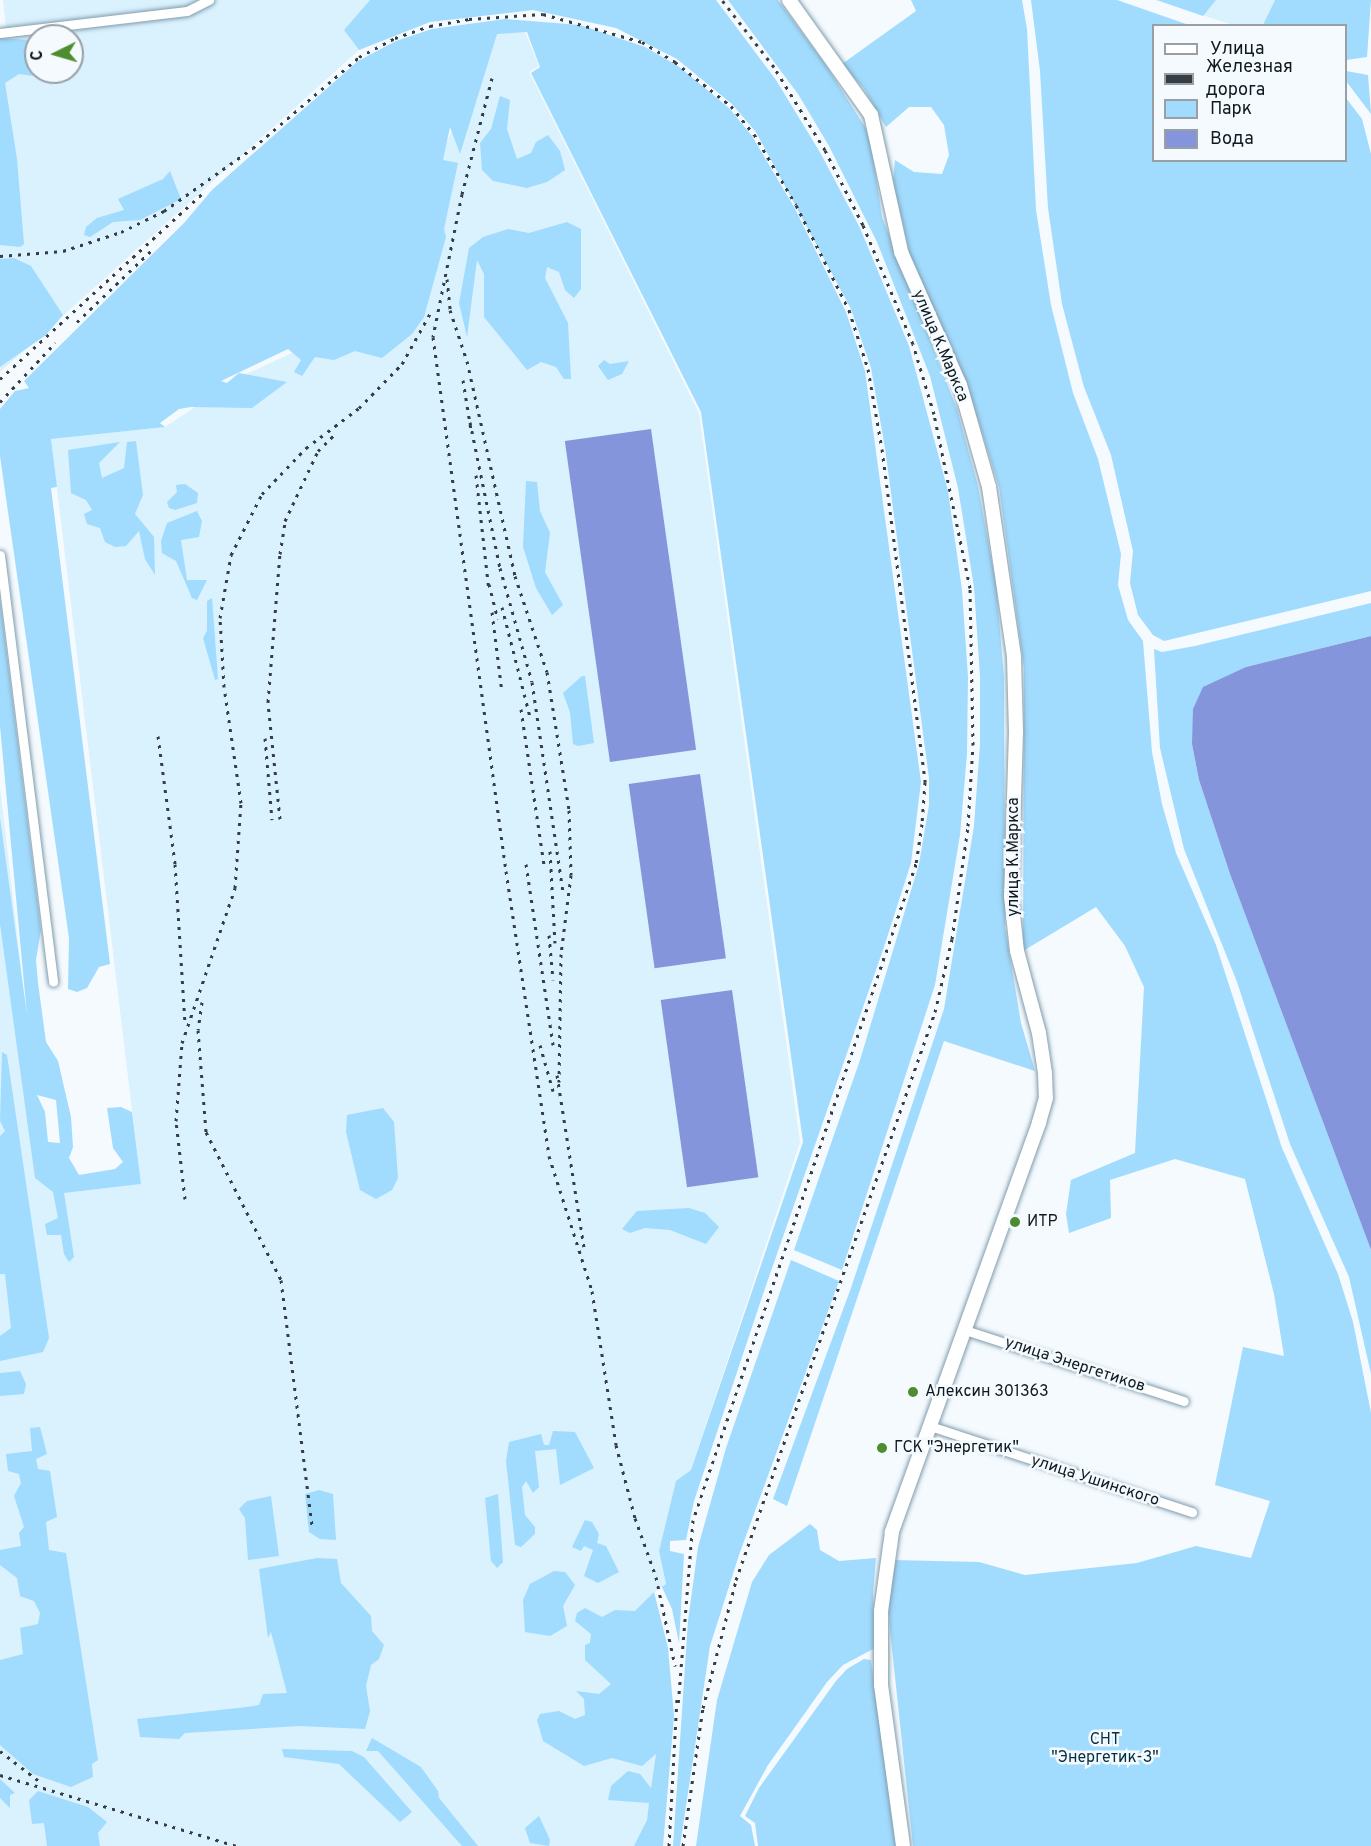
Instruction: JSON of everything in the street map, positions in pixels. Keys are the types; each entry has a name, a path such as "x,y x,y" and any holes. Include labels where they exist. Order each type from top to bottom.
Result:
{"main road":[{"name":"улица К.Маркса","path":"789,0 859,94 871,115 881,150 901,252 960,385 989,488 1014,657 1016,731 1011,896 1017,951 1039,1033 1046,1098 892,1532 881,1611 881,1685 903,1846"}],"street":[{"path":"0,33 187,11 209,0"},
{"path":"0,555 53,982"},
{"name":"улица Энергетиков","path":"965,1330 1184,1401"},
{"name":"улица Ушинского","path":"930,1426 1192,1512"}],"shaded area":[{"path":"3,0 370,0 344,30 359,50 0,372 0,29 6,28"},
{"path":"1155,0 1275,0 1264,24 1230,24"},
{"path":"525,32 539,66 529,72 699,413 800,1142 691,1470 676,1482 659,1551 666,1585 654,1592 668,1648 670,1696 663,1701 647,1820 635,1846 0,1846 0,787 44,1165 64,1193 141,1184 51,439 165,427 242,376 372,316 493,34"}],"green space":[{"path":"370,0 716,0 776,80 821,154 860,228 909,346 948,491 962,590 968,677 967,754 960,835 935,985 842,1270 794,1250 860,1060 919,864 929,805 929,778 885,448 871,368 851,309 756,132 732,104 677,59 616,28 533,10 430,22 359,50 344,30"},
{"path":"728,0 778,0 825,64 870,135 882,217 957,409 978,486 996,585 1004,677 1005,927 1021,1023 1035,1071 944,1041 787,1506 773,1499 851,1288 944,1009 974,826 980,744 980,677 974,587 958,488 930,376 877,242 829,146 798,94"},
{"name":"СНТ \"Энергетик-3\"","path":"911,0 1022,0 1027,29 1036,210 1051,305 1073,393 1098,459 1121,554 1118,585 1128,620 1143,641 1152,752 1162,804 1176,853 1216,945 1282,1148 1338,1274 1353,1322 1371,1413 1371,1846 913,1846 890,1630 888,1593 893,1560 979,1562 1025,1575 1137,1563 1196,1546 1251,1558 1270,1501 1215,1485 1243,1347 1284,1356 1274,1294 1245,1179 1175,1159 1110,1180 1111,1218 1069,1233 1066,1214 1071,1180 1135,1153 1144,987 1125,946 1096,907 1023,951 1024,668 999,487 966,381 912,264 893,181 895,160 914,172 942,174 949,155 944,125 931,107 909,107 886,127 864,89 842,64 916,11"},
{"path":"1031,0 1117,0 1186,24 1152,24 1152,162 1347,162 1347,99 1362,119 1371,154 1371,591 1164,641 1153,635 1138,615 1130,583 1133,551 1111,455 1084,387 1062,304 1048,208 1040,71"},
{"path":"1157,0 1216,0 1203,16"},
{"path":"1275,0 1371,0 1367,57 1347,60 1347,24 1263,24"},
{"path":"505,19 580,25 645,47 678,66 729,108 752,136 794,207 846,312 865,371 921,782 911,863 884,947 762,1297 694,1501 686,1540 670,1541 670,1551 684,1554 679,1643 672,1609 662,1587 666,1584 659,1551 676,1481 691,1470 803,1142 701,412 531,73 540,67 527,32 497,34 460,154 450,127 443,160 458,163 444,229 446,237 424,317 412,334 382,358 355,351 334,360 315,357 302,376 294,372 301,360 288,349 221,381 227,383 239,373 287,382 252,408 191,407 179,409 160,423 165,427 51,439 57,487 51,488 110,964 99,967 87,988 77,992 68,989 69,938 0,456 0,409 15,391 29,388 24,381 184,223 212,190 358,61 396,41 432,29"},
{"path":"0,38 24,40 24,75 19,74 5,83 17,159 24,244 20,247 0,245"},
{"path":"1347,71 1368,75 1371,114 1347,82"},
{"path":"500,96 510,100 507,129 517,159 531,153 536,142 548,135 560,151 565,170 547,182 527,188 493,181 482,170 480,143 491,129"},
{"path":"170,171 181,199 140,220 113,222 90,237 84,235 86,227 97,218 124,210 118,199 163,179"},
{"path":"567,222 581,229 581,289 574,298 565,290 559,272 547,267 545,278 568,323 571,379 564,379 556,367 541,362 527,370 484,317 484,274 477,260 467,337 459,303 469,248 483,237 508,229 529,233"},
{"path":"14,258 31,266 63,315 46,335 0,367 0,259"},
{"path":"604,360 610,364 629,361 622,374 608,380 598,366"},
{"path":"136,441 143,495 135,514 154,537 155,575 145,559 139,531 126,546 115,547 105,542 100,528 87,524 84,514 92,510 86,500 71,493 68,450 120,442 99,463 102,478 124,468 127,442"},
{"path":"526,481 537,482 540,511 550,533 545,572 563,605 552,615 536,588 523,547"},
{"path":"185,484 198,493 197,503 175,510 169,508 167,502 177,492 176,485"},
{"path":"197,511 202,521 199,537 181,540 187,580 207,580 197,600 192,598 176,561 162,553 161,541 167,523"},
{"path":"212,598 218,679 215,680 203,638 207,631 207,601"},
{"path":"0,599 41,930 36,960 38,983 46,1042 58,1061 71,1117 73,1147 69,1158 79,1175 115,1169 123,1162 113,1148 107,1108 121,1107 132,1112 141,1184 64,1193 74,1257 69,1262 64,1254 61,1235 47,1235 45,1224 58,1218 53,1192 35,1178 0,924 0,818 27,1015 0,726","holes":["37,1095 56,1100 60,1143 48,1142 45,1112"]},
{"path":"1371,603 1371,636 1246,667 1192,744 1199,780 1230,874 1371,1250 1371,1374 1349,1277 1290,1144 1237,982 1184,849 1160,748 1154,649 1162,652 1195,646"},
{"path":"582,676 585,676 594,743 578,746 573,744 570,712 563,693"},
{"path":"2,1052 7,1055 49,1338 43,1352 0,1361 0,1336 11,1328 5,1274 0,1274 0,1136 5,1131 0,1121"},
{"path":"383,1108 394,1122 398,1178 392,1190 376,1199 360,1190 346,1132 347,1115"},
{"path":"689,1208 705,1213 719,1227 706,1244 670,1230 645,1228 630,1233 622,1229 637,1211"},
{"path":"791,1260 839,1281 739,1555 710,1646 680,1846 673,1846 688,1621 698,1547 726,1448"},
{"path":"20,1371 26,1384 24,1394 0,1396 0,1373"},
{"path":"40,1427 47,1454 36,1459 38,1469 50,1471 57,1517 46,1522 49,1550 66,1553 98,1760 92,1764 93,1777 71,1787 33,1774 0,1745 0,1660 23,1654 20,1628 38,1624 40,1613 34,1601 20,1596 17,1578 0,1565 0,1550 21,1546 19,1533 24,1527 14,1496 21,1483 19,1474 8,1471 6,1454 32,1451 30,1428"},
{"path":"553,1431 575,1432 594,1468 560,1485 556,1449 535,1451 539,1487 533,1493 526,1481 522,1487 525,1515 535,1527 535,1534 521,1547 515,1545 506,1461 509,1442 541,1434 544,1445 549,1445"},
{"path":"319,1490 333,1494 336,1540 320,1539 309,1532 305,1494"},
{"path":"498,1494 503,1562 497,1568 491,1561 485,1498"},
{"path":"271,1496 279,1556 248,1560 245,1518 239,1509 247,1501"},
{"path":"585,1520 592,1522 599,1534 597,1543 606,1546 619,1572 598,1583 584,1576 593,1550 584,1546 581,1551 572,1547"},
{"path":"810,1524 817,1530 820,1550 839,1561 876,1558 873,1593 875,1648 843,1665 827,1682 768,1765 740,1816 751,1825 755,1846 696,1846 717,1700 752,1582 769,1555"},
{"path":"317,1558 337,1559 341,1583 371,1616 372,1631 384,1645 379,1659 371,1665 366,1686 370,1711 365,1729 299,1726 185,1733 179,1739 140,1737 137,1719 259,1705 263,1694 287,1693 271,1632 268,1638 259,1569"},
{"path":"554,1571 565,1572 575,1585 563,1606 567,1626 550,1636 525,1632 523,1600 530,1584"},
{"path":"654,1592 668,1648 674,1716 663,1846 634,1846 647,1820 649,1803 608,1800 611,1786 628,1771 640,1774 651,1788 656,1754 642,1766 612,1758 584,1766 543,1741 537,1720 540,1714 559,1711 575,1719 585,1715 584,1699 576,1691 599,1694 611,1684 585,1660 585,1645 590,1643 591,1634 575,1621 577,1613 585,1608 602,1617 615,1610 635,1611"},
{"path":"864,1659 871,1660 897,1846 758,1846 755,1823 745,1816 759,1788 836,1681 847,1669"},
{"path":"372,1738 421,1767 438,1791 439,1798 478,1846 462,1846 378,1751 366,1751"},
{"path":"282,1749 352,1751 364,1757 412,1812 400,1822 339,1764 284,1757"},
{"path":"0,1779 15,1793 10,1795 10,1808 0,1798"},
{"path":"38,1791 88,1807 107,1822 98,1833 100,1846 47,1846 44,1823 32,1824 29,1800"},
{"path":"539,1816 550,1840 549,1846 530,1843 525,1828"}],"water":[{"path":"651,429 696,750 610,762 565,441"},
{"path":"1371,636 1371,1250 1230,874 1199,780 1192,744 1193,709 1203,687 1246,667"},
{"path":"700,774 726,958 655,968 629,784"},
{"path":"732,990 758,1177 687,1187 661,1000"}],"railway":[{"path":"683,1846 703,1708 736,1580 935,1012 952,939 968,826 973,745 970,588 934,414 913,344 863,225 825,150 774,67 722,0"},
{"path":"0,256 63,251 121,232 164,211 253,148 359,57 395,38 430,26 469,19 543,14 642,42 675,62 731,106 754,134 796,205 849,310 868,369 882,449 925,782 922,824 916,864 693,1520 678,1707"},
{"path":"492,78 462,194 433,337 506,871 549,1156 592,1291 616,1445 635,1518 656,1577 675,1666"},
{"path":"0,379 202,194"},
{"path":"77,322 155,247"},
{"path":"447,279 450,310 467,361 515,576 547,672 569,810 571,875 561,954 559,1082"},
{"path":"185,1199 176,1121 182,1043 235,888 241,803 224,687 220,618 231,555 262,494 306,448 359,408 402,364 431,312"},
{"path":"0,402 55,343"},
{"path":"463,380 471,430"},
{"path":"470,422 500,568 532,682 563,892"},
{"path":"280,819 268,702 280,554 285,521 318,451 335,434"},
{"path":"476,475 489,591"},
{"path":"489,584 498,619"},
{"path":"502,607 530,717"},
{"path":"492,612 502,692"},
{"path":"521,709 544,864"},
{"path":"158,736 175,864 185,1022"},
{"path":"265,738 272,820"},
{"path":"550,851 555,943"},
{"path":"526,864 553,1045"},
{"path":"549,935 553,980"},
{"path":"202,1002 198,1030 206,1132 281,1280 312,1525"},
{"path":"540,1045 553,1091"},
{"path":"557,1075 584,1247"},
{"path":"669,1846 677,1699"},
{"path":"0,1751 39,1781"},
{"path":"0,1775 237,1846"}],"place":[{"name":"ИТР","path":"1015,1222"},
{"name":"Алексин 301363","path":"913,1392"},
{"name":"ГСК \"Энергетик\"","path":"882,1448"}]}
